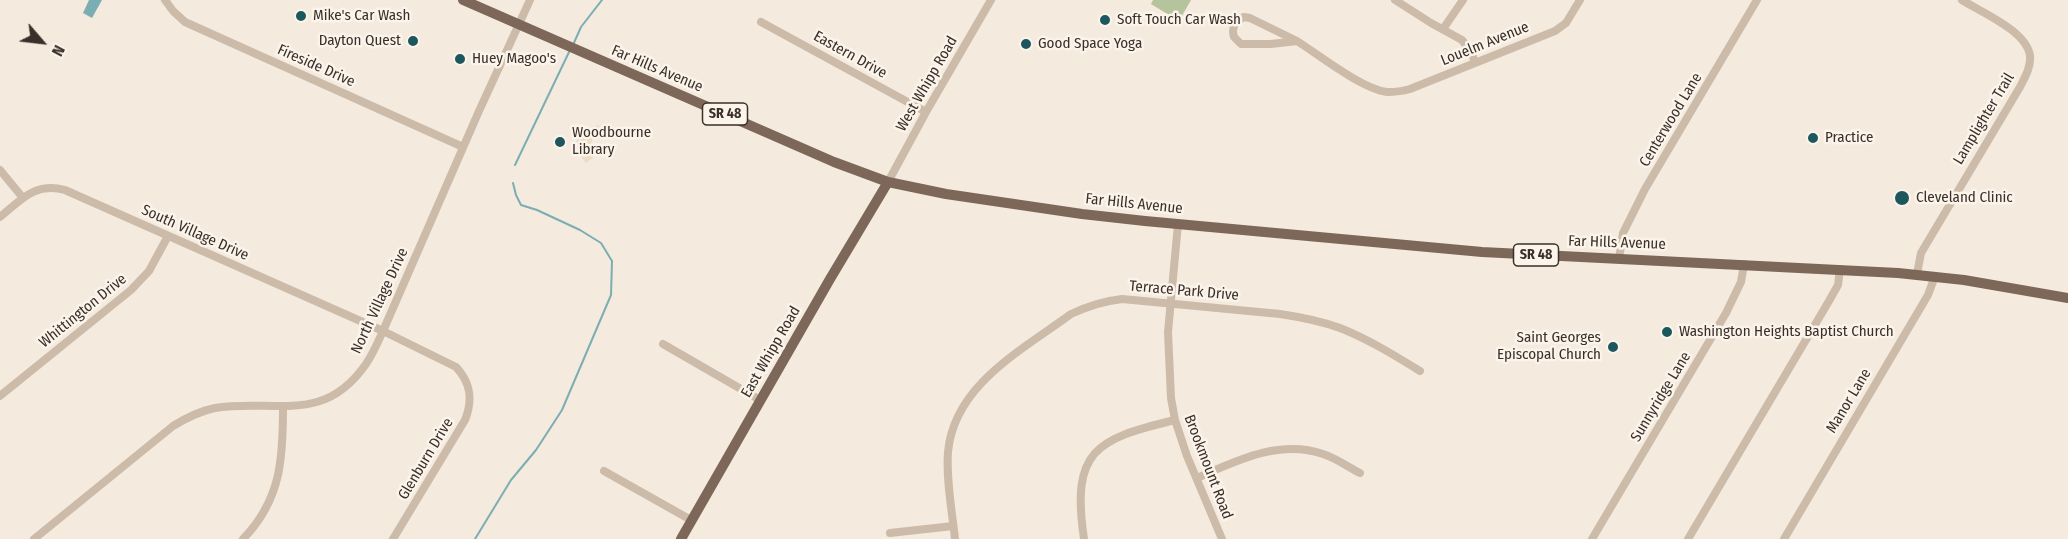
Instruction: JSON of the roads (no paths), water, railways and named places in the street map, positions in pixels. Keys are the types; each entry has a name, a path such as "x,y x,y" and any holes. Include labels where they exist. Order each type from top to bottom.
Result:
{"main road":[{"name":"Far Hills Avenue","path":"463,0 834,162 888,182 946,194 1082,214 1482,252 1917,274 2068,298"},
{"name":"East Whipp Road","path":"681,539 888,182"}],"street":[{"name":"Fireside Drive","path":"165,0 173,11 186,22 463,147"},
{"name":"North Village Drive","path":"33,539 187,418 225,407 283,408 312,404 339,390 353,379 365,365 383,331 530,0"},
{"name":"West Whipp Road","path":"888,182 991,0"},
{"path":"1395,0 1462,40 1475,62"},
{"path":"1443,29 1463,0"},
{"name":"Louelm Avenue","path":"1297,41 1365,84 1387,92 1410,89 1558,30 1570,18 1580,0"},
{"name":"Centerwood Lane","path":"1619,259 1623,233 1645,189 1757,0"},
{"name":"Lamplighter Trail","path":"1917,274 1921,253 2020,87 2030,64 2028,49 2019,35 1962,0"},
{"path":"1250,18 1297,41 1245,45 1234,37 1233,28 1240,19 1250,18"},
{"name":"Eastern Drive","path":"761,22 926,112"},
{"path":"0,170 23,198"},
{"name":"South Village Drive","path":"0,217 37,189 65,190 383,331"},
{"name":"Brookmount Road","path":"1178,224 1167,354 1170,387 1175,420 1187,456 1222,539"},
{"name":"Whittington Drive","path":"0,396 141,281 156,260 168,236"},
{"name":"Sunnyridge Lane","path":"1592,539 1722,320 1741,282 1744,264"},
{"path":"1688,539 1829,301 1838,285 1840,269"},
{"name":"Manor Lane","path":"1784,539 1928,295 1935,276"},
{"name":"Terrace Park Drive","path":"955,539 948,463 949,445 958,414 975,388 1010,360 1082,309 1098,303 1122,299 1280,314 1323,323 1369,341 1420,370"},
{"name":"Glenburn Drive","path":"383,331 456,367 465,379 470,394 469,410 465,420 393,539"},
{"path":"663,344 760,400"},
{"path":"243,539 264,512 277,483 283,446 283,408"},
{"path":"1084,539 1080,487 1083,475 1093,457 1101,447 1117,436 1175,420"},
{"path":"1197,478 1246,458 1288,449 1323,454 1360,474"},
{"path":"604,471 691,520"},
{"path":"890,533 953,526"}],"water":[{"path":"89,0 102,0 92,18 83,13"}],"waterway":[{"path":"573,45 581,27 602,0"},
{"path":"515,165 570,50"},
{"path":"475,539 511,480 536,450 562,410 611,295 612,261 601,243 580,230 521,205 513,183"}],"place":[{"name":"Mike's Car Wash","path":"301,16"},
{"name":"Soft Touch Car Wash","path":"1105,20"},
{"name":"Dayton Quest","path":"413,41"},
{"name":"Good Space Yoga","path":"1026,44"},
{"name":"Huey Magoo's","path":"460,59"},
{"name":"Practice","path":"1813,138"},
{"name":"Woodbourne Library","path":"560,142"},
{"name":"Cleveland Clinic","path":"1902,198"},
{"name":"Washington Heights Baptist Church","path":"1667,332"},
{"name":"Saint Georges Episcopal Church","path":"1613,347"}]}
